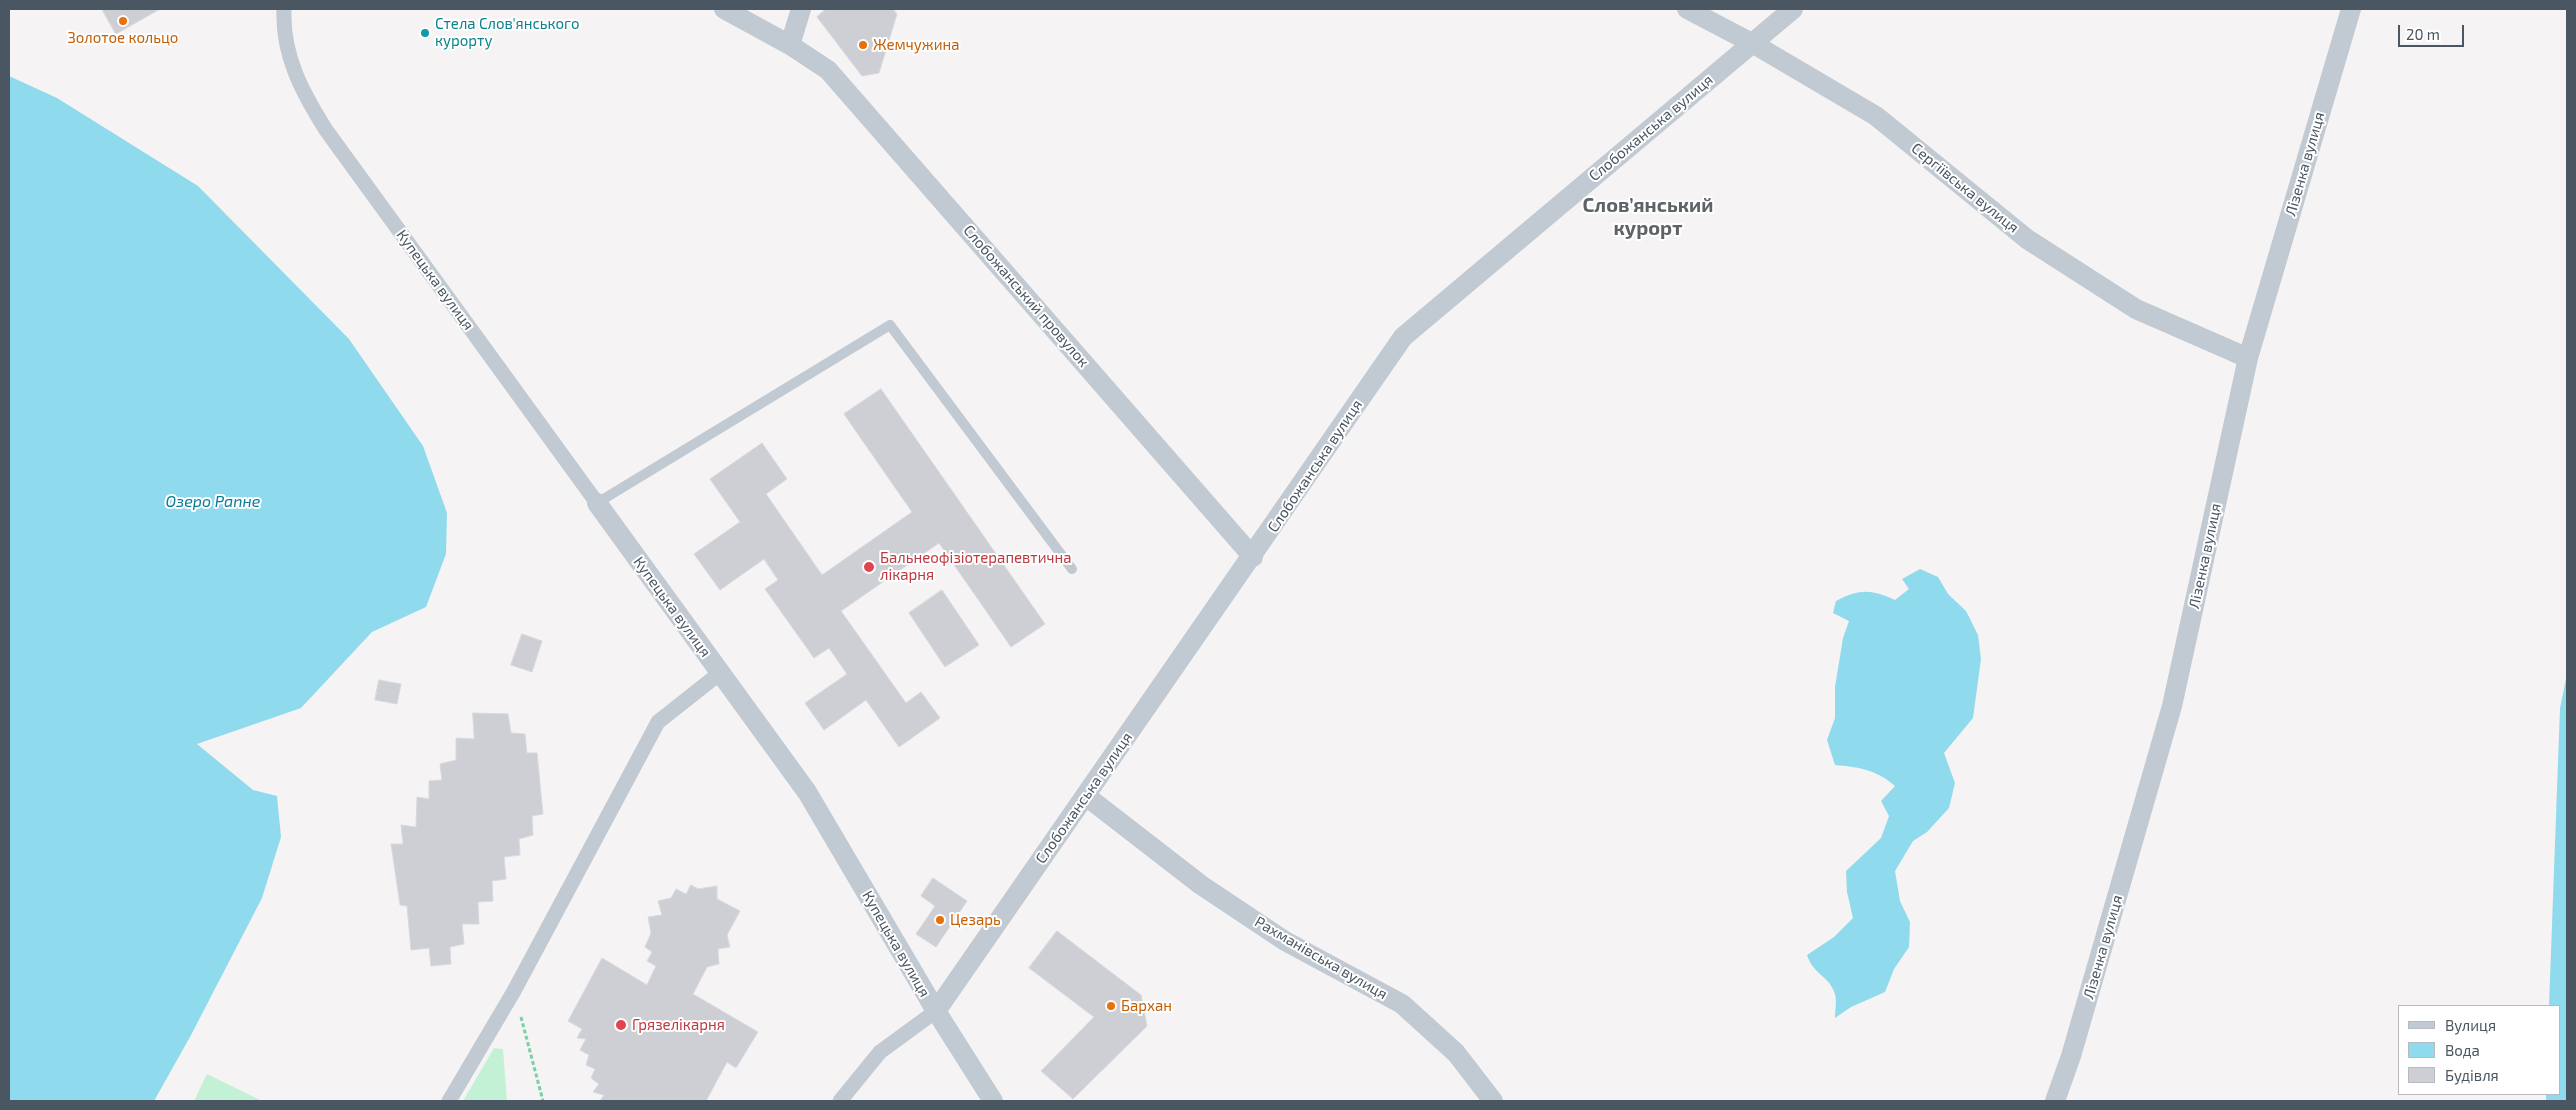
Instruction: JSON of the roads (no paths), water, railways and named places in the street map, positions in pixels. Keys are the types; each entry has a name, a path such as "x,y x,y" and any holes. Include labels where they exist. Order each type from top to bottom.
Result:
{"street":[{"name":"Купецька вулиця","path":"284,9 286,48 294,74 326,130 807,792 936,1012 993,1101"},
{"path":"724,9 790,45 801,9"},
{"name":"Сергіївська вулиця","path":"1687,9 1752,43 1876,116 2028,239 2128,304 2248,358"},
{"name":"Слобожанська вулиця","path":"936,1012 1253,557 1403,337 1793,9"},
{"name":"Лізенка вулиця","path":"2055,1101 2071,1056 2172,706 2248,358 2350,9"},
{"name":"Слобожанський провулок","path":"790,45 828,70 1253,557"},
{"path":"449,1101 514,991 658,722 720,673"},
{"name":"Рахманівська вулиця","path":"1086,796 1201,886 1285,941 1402,1004 1456,1052 1493,1101"},
{"path":"840,1101 880,1052 936,1012"}],"lane":[{"path":"597,503 890,325 1072,570"}],"water":[{"name":"Озеро Рапне","path":"9,76 57,98 198,186 349,339 423,446 447,513 446,554 426,607 372,632 301,708 197,744 253,790 277,796 281,837 262,898 190,1037 154,1101 9,1101"},
{"path":"1920,569 1938,577 1948,594 1966,611 1978,635 1981,659 1973,718 1944,753 1955,783 1949,808 1927,832 1913,841 1895,871 1900,901 1910,922 1909,947 1894,969 1885,992 1851,1007 1835,1018 1835,994 1829,983 1813,967 1807,955 1834,937 1853,918 1847,892 1846,871 1881,838 1889,816 1881,801 1895,786 1881,776 1867,770 1835,765 1827,740 1835,718 1835,687 1843,638 1849,621 1833,613 1836,601 1852,594 1872,592 1895,600 1909,589 1902,579"},
{"path":"2567,674 2567,1101 2546,1101 2546,1095 2561,1095 2561,1005 2549,1005 2560,708"}],"place":[{"name":"Золотое кольцо","path":"123,21"},
{"name":"Стела Слов'янського курорту","path":"425,33"},
{"name":"Жемчужина","path":"863,45"},
{"name":"Бальнеофізіотерапевтична лікарня","path":"869,567"},
{"name":"Цезарь","path":"940,920"},
{"name":"Бархан","path":"1111,1006"},
{"name":"Грязелікарня","path":"621,1025"}],"district":[{"name":"Слов’янський курорт","path":"1648,216"}]}
